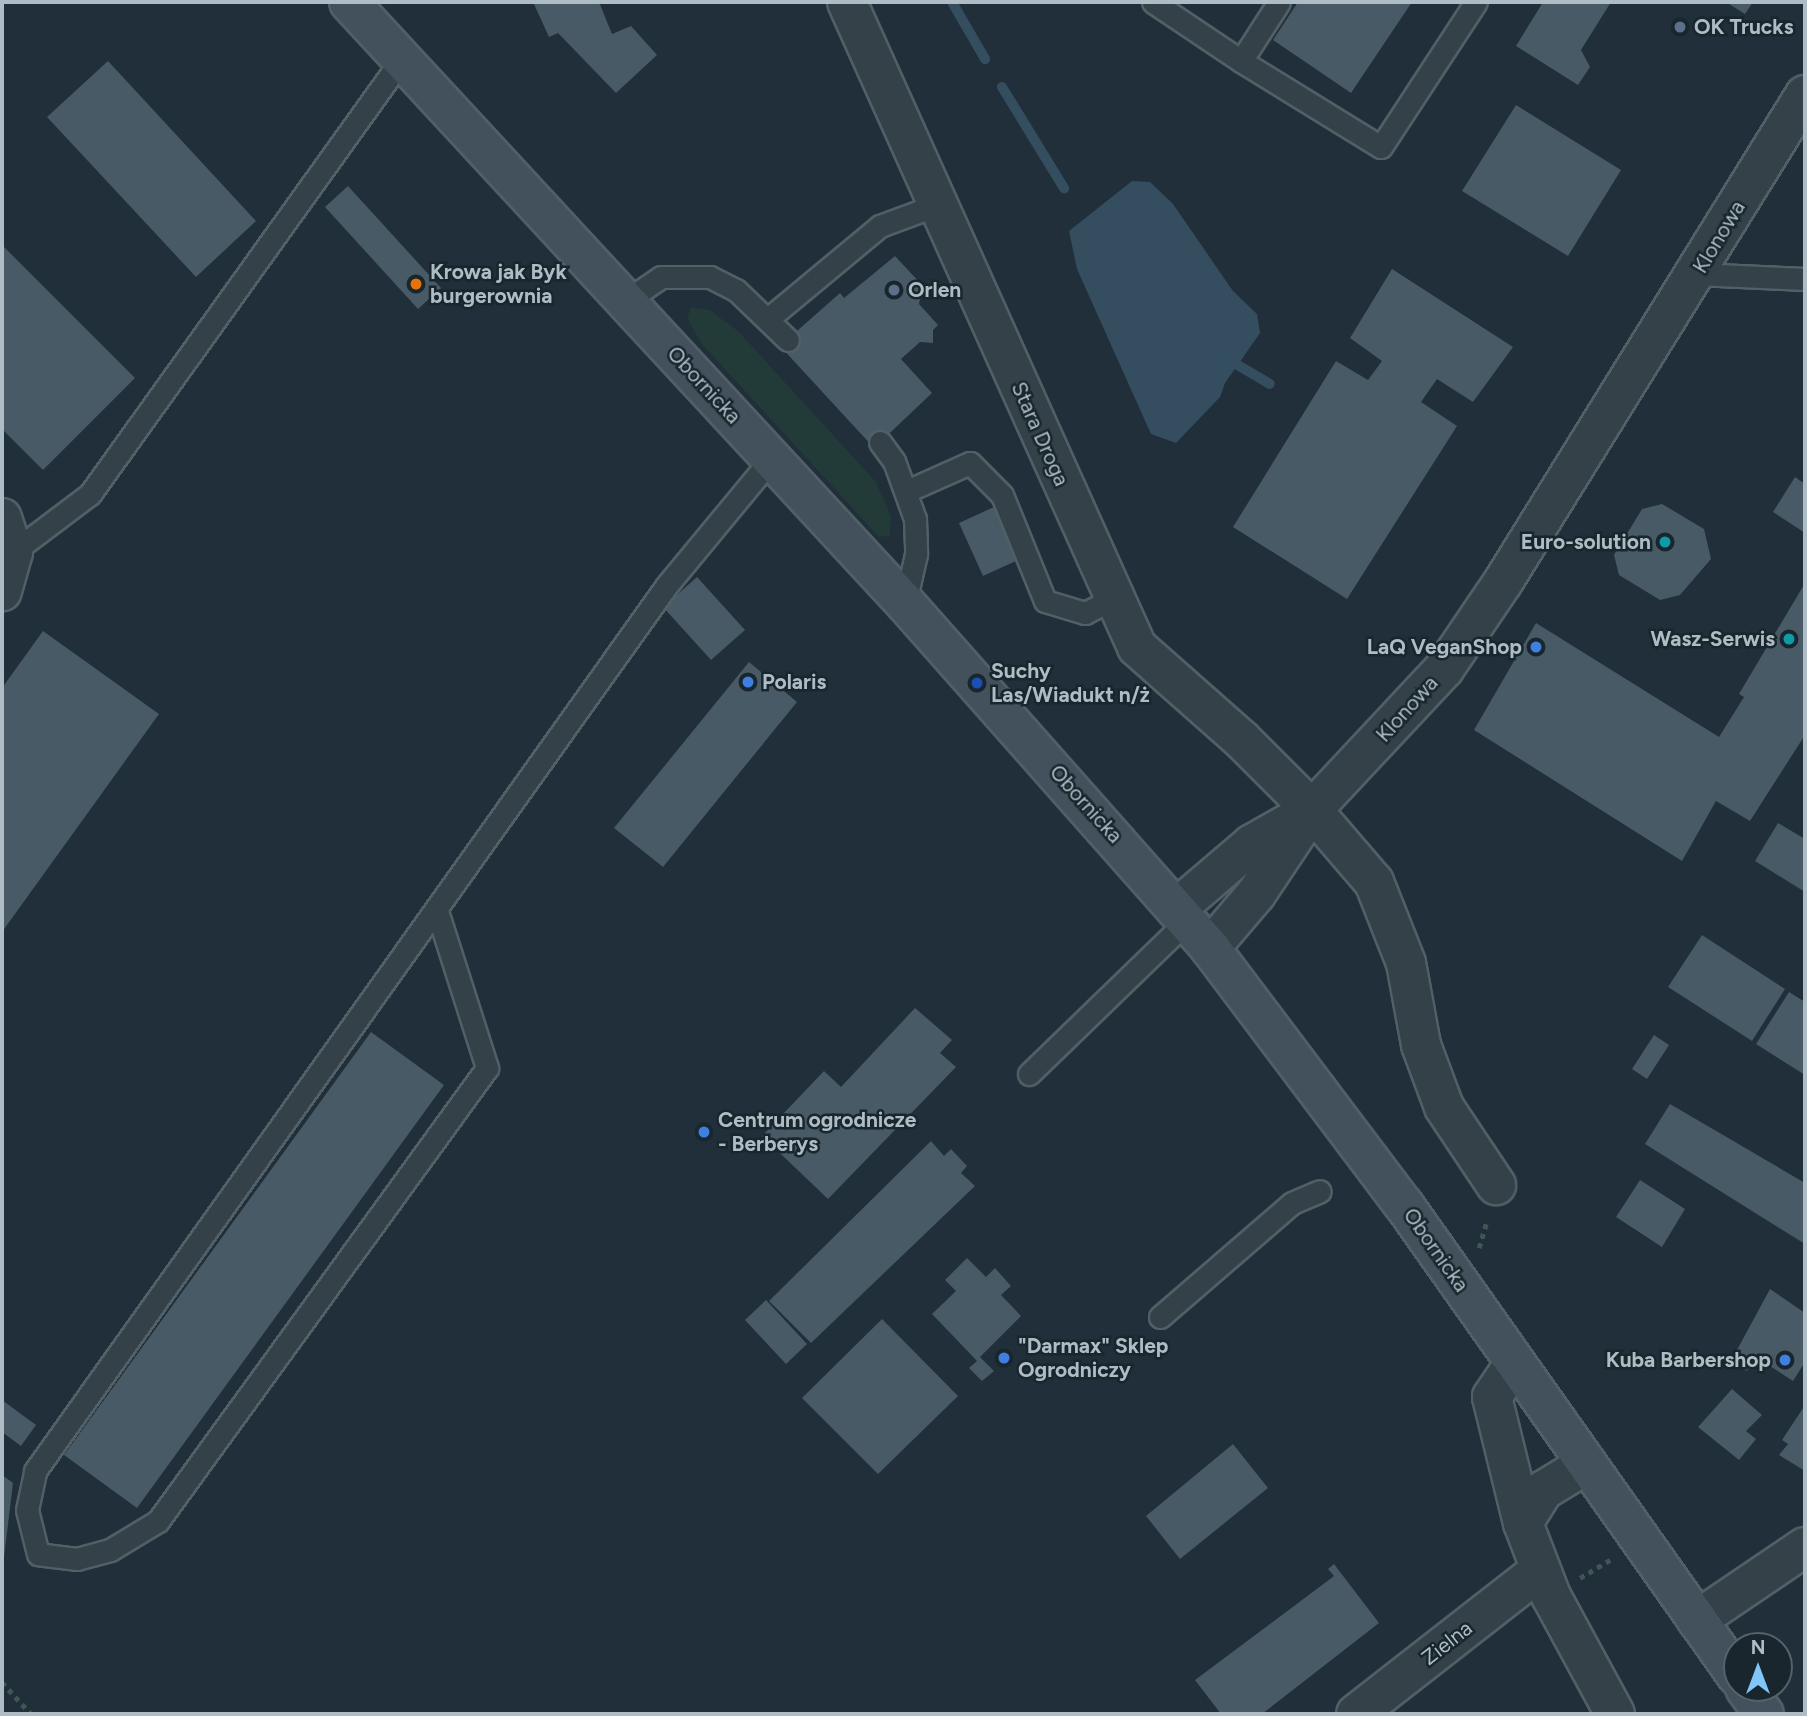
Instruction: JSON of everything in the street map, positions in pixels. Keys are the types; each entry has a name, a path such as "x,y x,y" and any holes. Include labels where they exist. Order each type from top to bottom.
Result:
{"main road":[{"name":"Obornicka","path":"349,2 905,603 1191,926 1396,1194 1723,1656"}],"street":[{"name":"Stara Droga","path":"847,2 1113,599 1137,647 1312,810"},
{"name":"Klonowa","path":"1312,810 1444,669 1696,274 1805,95"},
{"path":"2,591 7,535"},
{"path":"1191,926 1252,844 1312,810"},
{"path":"1191,926 1256,894 1312,810"},
{"path":"1312,810 1360,863 1380,894 1406,963 1421,1045 1444,1107 1496,1185"},
{"path":"1515,1363 1493,1397 1523,1523 1539,1571 1615,1714"},
{"path":"1523,1523 1544,1490 1587,1464"},
{"path":"1697,1620 1805,1547"},
{"name":"Zielna","path":"1356,1714 1539,1571"}],"lane":[{"path":"1153,2 1241,61 1381,147 1476,2"},
{"path":"1241,61 1279,2"},
{"path":"7,535 90,494 402,60"},
{"path":"769,317 880,226 939,204"},
{"path":"1696,274 1805,279"},
{"path":"626,301 661,277 710,277 769,317 788,340"},
{"path":"880,442 907,491 915,519 916,554 905,603"},
{"path":"437,911 487,1069 158,1521 110,1550 77,1559 38,1554 27,1510 35,1471 667,585 772,458"},
{"path":"907,491 970,463 1002,495 1045,601 1085,614 1113,599"},
{"path":"1029,1074 1191,926"},
{"path":"1160,1317 1292,1203 1320,1191"}],"path":[{"path":"2,1682 31,1714"}],"green space":[{"path":"691,307 710,310 739,332 876,482 891,516 890,536 879,537 701,343 687,318"}],"water":[{"path":"1132,181 1150,182 1173,204 1233,291 1257,314 1260,333 1225,383 1220,397 1176,443 1151,434 1077,269 1069,231"}],"building":[{"path":"533,2 599,2 612,34 631,26 657,55 616,93 558,33 549,37"},
{"path":"1298,2 1412,2 1351,93 1273,40"},
{"path":"1543,2 1611,2 1581,50 1590,67 1578,85 1516,46"},
{"path":"1726,2 1753,2 1745,14"},
{"path":"108,61 256,221 196,277 47,117"},
{"path":"1516,105 1621,170 1568,256 1462,191"},
{"path":"348,186 441,288 418,309 325,207"},
{"path":"2,245 135,378 43,470 2,429"},
{"path":"895,256 923,286 919,304 938,325 933,330 933,343 920,342 901,359 932,393 874,448 780,346 840,293 844,298"},
{"path":"1392,269 1513,347 1473,402 1437,379 1421,402 1457,426 1347,599 1233,527 1336,361 1368,380 1382,361 1350,338"},
{"path":"1795,477 1805,484 1805,533 1773,512"},
{"name":"Euro-solution","path":"1662,504 1704,529 1711,559 1680,595 1660,600 1619,575 1614,555 1642,509"},
{"path":"994,507 1018,560 983,576 959,523"},
{"path":"697,577 745,630 711,660 663,607"},
{"path":"1805,583 1805,735 1750,821 1716,801 1682,861 1474,730 1536,623 1719,737 1744,697 1739,694"},
{"path":"43,631 159,714 2,932 2,688"},
{"path":"749,662 797,702 663,867 614,828"},
{"path":"1778,823 1805,839 1805,892 1755,861"},
{"path":"1702,935 1785,989 1752,1041 1668,987"},
{"path":"1789,992 1805,1002 1805,1075 1756,1044"},
{"path":"915,1008 952,1040 940,1053 956,1067 828,1199 762,1136 824,1071 841,1087"},
{"path":"371,1032 444,1085 137,1508 64,1455"},
{"path":"1654,1035 1669,1045 1647,1079 1632,1069"},
{"path":"1670,1104 1805,1183 1805,1244 1645,1144"},
{"path":"931,1141 944,1156 951,1149 967,1166 961,1173 975,1186 811,1343 769,1301"},
{"path":"1640,1180 1685,1209 1662,1247 1616,1217"},
{"path":"967,1258 986,1277 995,1268 1011,1286 1001,1295 1021,1316 980,1357 994,1371 982,1381 969,1368 977,1361 932,1314 956,1291 945,1280"},
{"path":"1770,1289 1805,1313 1805,1362 1793,1381 1756,1357 1747,1371 1731,1361"},
{"path":"766,1300 807,1344 786,1364 745,1320"},
{"path":"882,1319 958,1396 878,1474 802,1398"},
{"path":"1732,1389 1762,1415 1746,1431 1756,1439 1739,1460 1698,1427"},
{"path":"2,1400 36,1425 21,1446 2,1432"},
{"path":"1805,1405 1805,1471 1779,1455 1788,1444 1782,1440"},
{"path":"1233,1444 1268,1488 1180,1559 1146,1516"},
{"path":"2,1475 13,1483 2,1574"},
{"path":"1334,1564 1379,1623 1262,1714 1221,1714 1195,1680 1334,1576 1328,1569"}],"waterway":[{"path":"952,2 985,59"},
{"path":"1002,87 1064,188"},
{"path":"1224,357 1270,384"}],"place":[{"name":"OK Trucks","path":"1680,27"},
{"name":"Krowa jak Byk burgerownia","path":"416,284"},
{"name":"Orlen","path":"894,290"},
{"name":"Euro-solution","path":"1665,542"},
{"name":"Wasz-Serwis","path":"1789,639"},
{"name":"LaQ VeganShop","path":"1536,647"},
{"name":"Polaris","path":"748,682"},
{"name":"Suchy Las/Wiadukt n/ż","path":"977,683"},
{"name":"Centrum ogrodnicze - Berberys","path":"704,1132"},
{"name":"\"Darmax\" Sklep Ogrodniczy","path":"1004,1358"},
{"name":"Kuba Barbershop","path":"1785,1360"}]}
